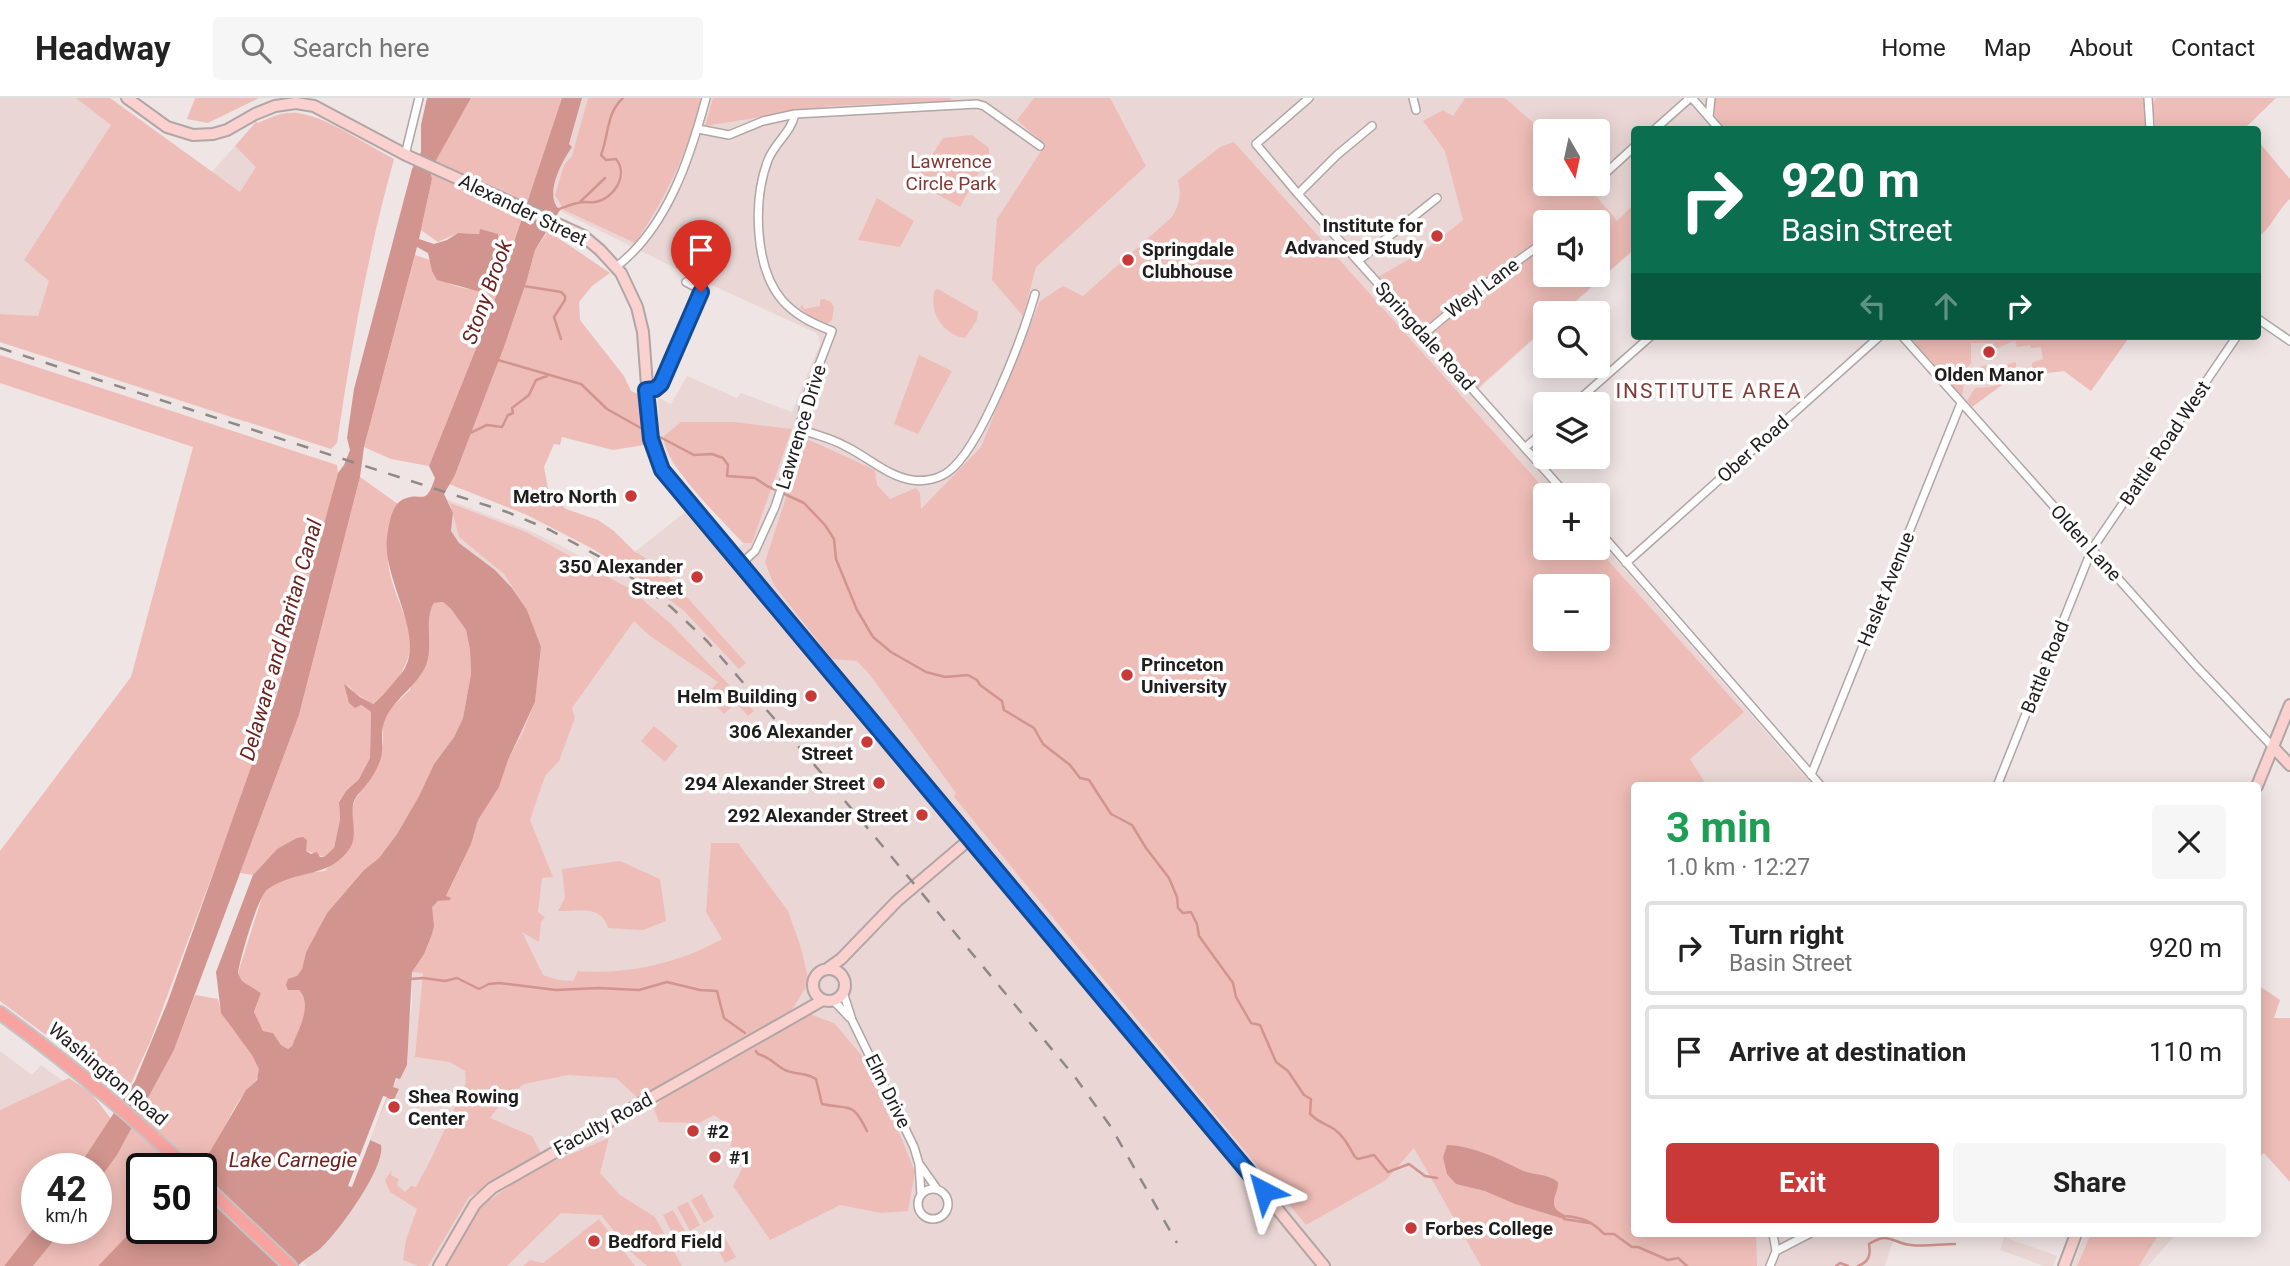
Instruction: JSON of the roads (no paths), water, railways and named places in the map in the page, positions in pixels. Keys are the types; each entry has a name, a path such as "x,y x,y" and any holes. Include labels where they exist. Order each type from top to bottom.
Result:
{"main road":[{"name":"Alexander Street","path":"127,98 167,127 193,135 220,133 275,106 296,103 308,105 410,157 518,204 588,239 616,267 628,284 639,316 643,332 653,447 666,475 742,563 1323,1265"},
{"path":"2259,782 2290,705"},
{"path":"2273,747 2290,765"},
{"path":"858,942 845,967 843,992 828,1000 813,988 816,975 841,959 882,914 970,838"},
{"path":"827,969 837,971 843,979"},
{"name":"Faculty Road","path":"797,1013 813,988"},
{"name":"Faculty Road","path":"439,1266 475,1204 492,1188 797,1013 828,1000"},
{"name":"Washington Road","path":"0,1013 72,1066 123,1108 171,1153"},
{"path":"217,1197 289,1266"},
{"path":"2064,1266 2075,1237"}],"street":[{"path":"410,157 419,98"},
{"path":"616,267 642,242 666,204 686,164 706,98"},
{"name":"Springdale Road","path":"1309,98 1256,144 1557,483"},
{"path":"1413,98 1416,110"},
{"path":"1659,126 1691,98 1717,126"},
{"path":"1709,117 1711,98"},
{"path":"2148,98 2150,126"},
{"path":"698,129 729,135 763,121 795,114 977,104 984,106 1040,146"},
{"name":"Lawrence Drive","path":"742,563 755,551 775,507 800,429 804,404 832,331 799,315 777,293 763,258 758,218 761,188 768,159 792,126 795,114"},
{"path":"1298,194 1336,155 1372,126"},
{"path":"1610,169 1631,150"},
{"path":"1358,261 1437,198"},
{"name":"Weyl Lane","path":"1424,334 1468,297 1533,250"},
{"path":"646,390 655,389 661,384 700,294 699,289 686,282"},
{"path":"800,429 836,441 882,469 903,478 924,481 945,474 962,458 984,422 1035,294"},
{"path":"2261,321 2290,341"},
{"path":"1588,392 1646,340"},
{"name":"Ober Road","path":"1626,563 1876,340"},
{"name":"Olden Lane","path":"1906,340 2192,662 2273,747"},
{"name":"Battle Road West","path":"2092,549 2234,340"},
{"name":"Haslet Avenue","path":"1811,775 1961,403"},
{"path":"1526,447 1533,441"},
{"path":"1610,544 1817,782"},
{"name":"Battle Road","path":"1999,782 2092,549"},
{"name":"Elm Drive","path":"843,992 852,1020 906,1128 919,1164 921,1195"},
{"name":"Elm Drive","path":"828,1000 852,1020"},
{"name":"Elm Drive","path":"919,1164 939,1190"},
{"path":"928,1190 939,1190 946,1196 948,1206 944,1214 936,1219 921,1214 918,1205 921,1195 928,1190"},
{"path":"1770,1266 1776,1251 1774,1237"},
{"path":"1776,1251 1803,1237"}],"water":[{"path":"427,98 471,98 430,171 432,179 419,239 434,244 458,233 479,234 480,229 498,234 499,247 489,273 484,274 481,279 484,282 481,292 437,280 428,253 417,247 364,447 360,477 299,715 174,1050 112,1162 112,1153 88,1153 135,1081 168,1001 277,694 338,473 350,450 347,438 354,389 412,169 421,152 421,125"},
{"name":"Lake Carnegie","path":"562,98 582,98 569,144 572,147 559,169 554,188 555,204 560,210 535,250 504,347 455,475 444,494 453,513 451,531 459,543 495,570 527,610 541,647 535,702 508,760 499,787 478,820 471,844 446,896 451,898 450,900 438,901 432,907 432,934 424,954 412,972 407,1065 400,1079 396,1078 393,1087 399,1089 394,1100 387,1098 370,1140 381,1145 381,1155 376,1168 359,1200 337,1230 320,1249 298,1266 98,1266 126,1237 126,1244 217,1244 217,1153 209,1153 246,1090 257,1080 259,1069 221,1013 216,972 253,875 277,849 303,837 307,840 306,851 311,854 317,852 320,857 324,857 334,848 340,819 339,802 359,779 370,758 371,712 361,705 355,708 349,703 344,684 373,704 405,668 409,654 409,638 390,570 387,537 391,515 396,505 404,499 423,497 429,493 435,478 429,466 491,311","holes":["443,602 466,630 471,674 463,718 454,737 434,764 397,834 379,858 364,870 327,913 306,952 302,969 297,976 288,979 288,990 299,990 305,1003 301,1025 288,1049 281,1045 273,1033 263,1031 254,1012 261,993 242,981 238,973 255,915 268,889 333,865 350,848 354,836 354,801 371,779 380,761 385,720 426,665 429,617 434,603"]},
{"path":"1447,1145 1476,1150 1526,1172 1554,1179 1558,1182 1555,1207 1567,1216 1564,1219 1515,1204 1485,1191 1456,1184 1447,1174 1443,1157"},
{"path":"21,1244 51,1244 33,1266 4,1266"}],"waterway":[{"path":"556,210 580,202 602,200 618,185 620,165 616,159 606,160 601,155 611,117 623,98"},
{"path":"580,202 605,178"},
{"path":"524,286 561,292 565,296 554,317 561,339"},
{"path":"498,360 581,384 607,409 646,431"},
{"path":"470,433 487,425 502,427 508,415 513,413 512,408 529,395 536,380 547,376"},
{"path":"656,435 694,455 712,454 723,458 728,465 727,476 755,478 804,503 834,539 836,559 857,610 873,637 891,652 926,672 945,677 968,675 977,680 1002,701 1004,710 1034,728 1043,744 1070,765 1080,778 1089,780 1111,814 1132,825 1169,878 1177,897 1178,908 1183,913 1191,912 1199,936 1233,983 1236,997 1251,1023 1260,1025 1276,1062 1288,1071 1304,1095 1311,1099 1310,1114 1338,1132 1358,1159 1374,1155 1388,1172 1409,1164 1425,1176 1437,1178"},
{"path":"411,979 445,981 457,978 479,989 499,983 556,990 639,990 667,982 717,991 724,1018 745,1033"},
{"path":"756,1051 787,1071 816,1079 822,1104 853,1110 867,1131"},
{"path":"1567,1216 1587,1221 1604,1234 1614,1234 1632,1247 1668,1260 1678,1258 1687,1266"},
{"path":"1564,1219 1589,1223"},
{"path":"1858,1266 1868,1258 1869,1244 1880,1239 1887,1238 1917,1246 1955,1244"},
{"path":"1836,1266 1840,1263 1848,1266"}],"railway":[{"path":"0,348 507,512 550,530 613,564 671,607 707,641 830,783 1075,1077 1111,1127 1177,1243"}],"place":[{"name":"Institute for Advanced Study","path":"1437,236"},
{"name":"Springdale Clubhouse","path":"1128,260"},
{"name":"Olden Manor","path":"1989,352"},
{"name":"Metro North","path":"631,496"},
{"name":"350 Alexander Street","path":"697,577"},
{"name":"Princeton University","path":"1127,675"},
{"name":"Helm Building","path":"811,696"},
{"name":"306 Alexander Street","path":"867,742"},
{"name":"294 Alexander Street","path":"879,783"},
{"name":"292 Alexander Street","path":"922,815"},
{"name":"Shea Rowing Center","path":"394,1107"},
{"name":"#2","path":"693,1131"},
{"name":"#1","path":"715,1157"},
{"name":"Forbes College","path":"1411,1228"},
{"name":"Bedford Field","path":"594,1241"}],"district":[{"name":"INSTITUTE AREA","path":"1709,391"}],"park label":[{"name":"Lawrence Circle Park","path":"951,172"}],"water label":[{"name":"Stony Brook","path":"487,292"},
{"name":"Delaware and Raritan Canal","path":"281,640"}]}
